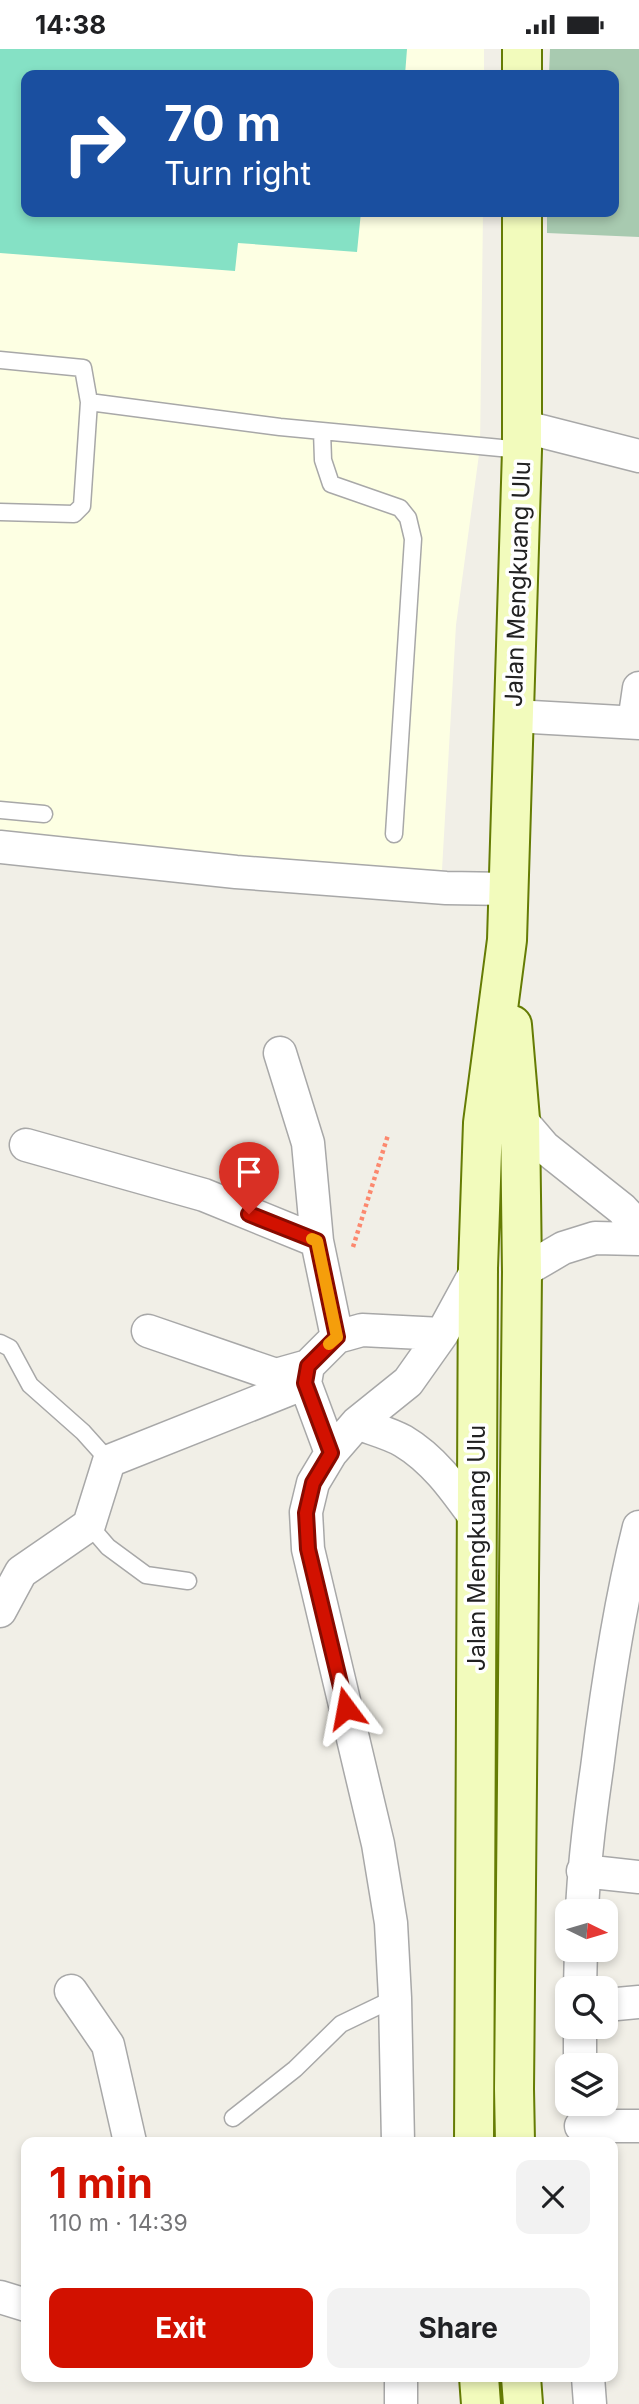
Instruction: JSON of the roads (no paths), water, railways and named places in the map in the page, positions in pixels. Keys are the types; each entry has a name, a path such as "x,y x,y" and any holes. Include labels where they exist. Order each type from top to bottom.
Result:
{"main road":[{"path":"522,49 522,70"},
{"name":"Jalan Mengkuang Ulu","path":"515,2137 513,2089 522,1272 520,1119 507,955 521,438 522,217"},
{"name":"Jalan Mengkuang Ulu","path":"474,2137 478,1268 483,1123 507,955"},
{"path":"479,2382 481,2404"},
{"path":"521,2382 523,2404"}],"street":[{"path":"521,438 639,456"},
{"path":"514,716 636,722 639,688"},
{"path":"0,847 236,872 446,888 509,889"},
{"path":"280,1053 308,1143 317,1241 337,1337"},
{"path":"520,1119 544,1147 622,1209 639,1227"},
{"path":"26,1145 204,1195 317,1241"},
{"path":"522,1272 563,1248 595,1238 639,1239"},
{"path":"398,2137 396,1998 391,1923 378,1844 308,1549 306,1513 313,1483 331,1453 357,1423 408,1382 442,1334 478,1268"},
{"path":"0,1611 22,1572 89,1525 108,1461 306,1375 337,1337 362,1329 442,1334"},
{"path":"148,1331 276,1375 306,1375"},
{"path":"306,1375 331,1453"},
{"path":"357,1423 402,1440 428,1459 450,1483 477,1520"},
{"path":"582,1899 583,1871 603,1717 623,1591 639,1527"},
{"path":"583,1871 639,1877"},
{"path":"71,1991 108,2045 129,2137"},
{"path":"618,2004 639,2002"},
{"path":"580,2124 639,2126"},
{"path":"0,2297 21,2303"},
{"path":"401,2382 401,2404"},
{"path":"589,2382 590,2404"}],"lane":[{"path":"0,360 83,368 89,401 82,506 74,514 0,512"},
{"path":"89,401 322,431 521,438"},
{"path":"322,431 323,460 331,484 400,508 408,517 413,539 394,834"},
{"path":"0,810 44,814"},
{"path":"0,1343 10,1348 30,1385 83,1431 108,1461"},
{"path":"89,1525 108,1547 146,1576 188,1581"},
{"path":"233,2118 295,2069 341,2024 396,1998"}]}
